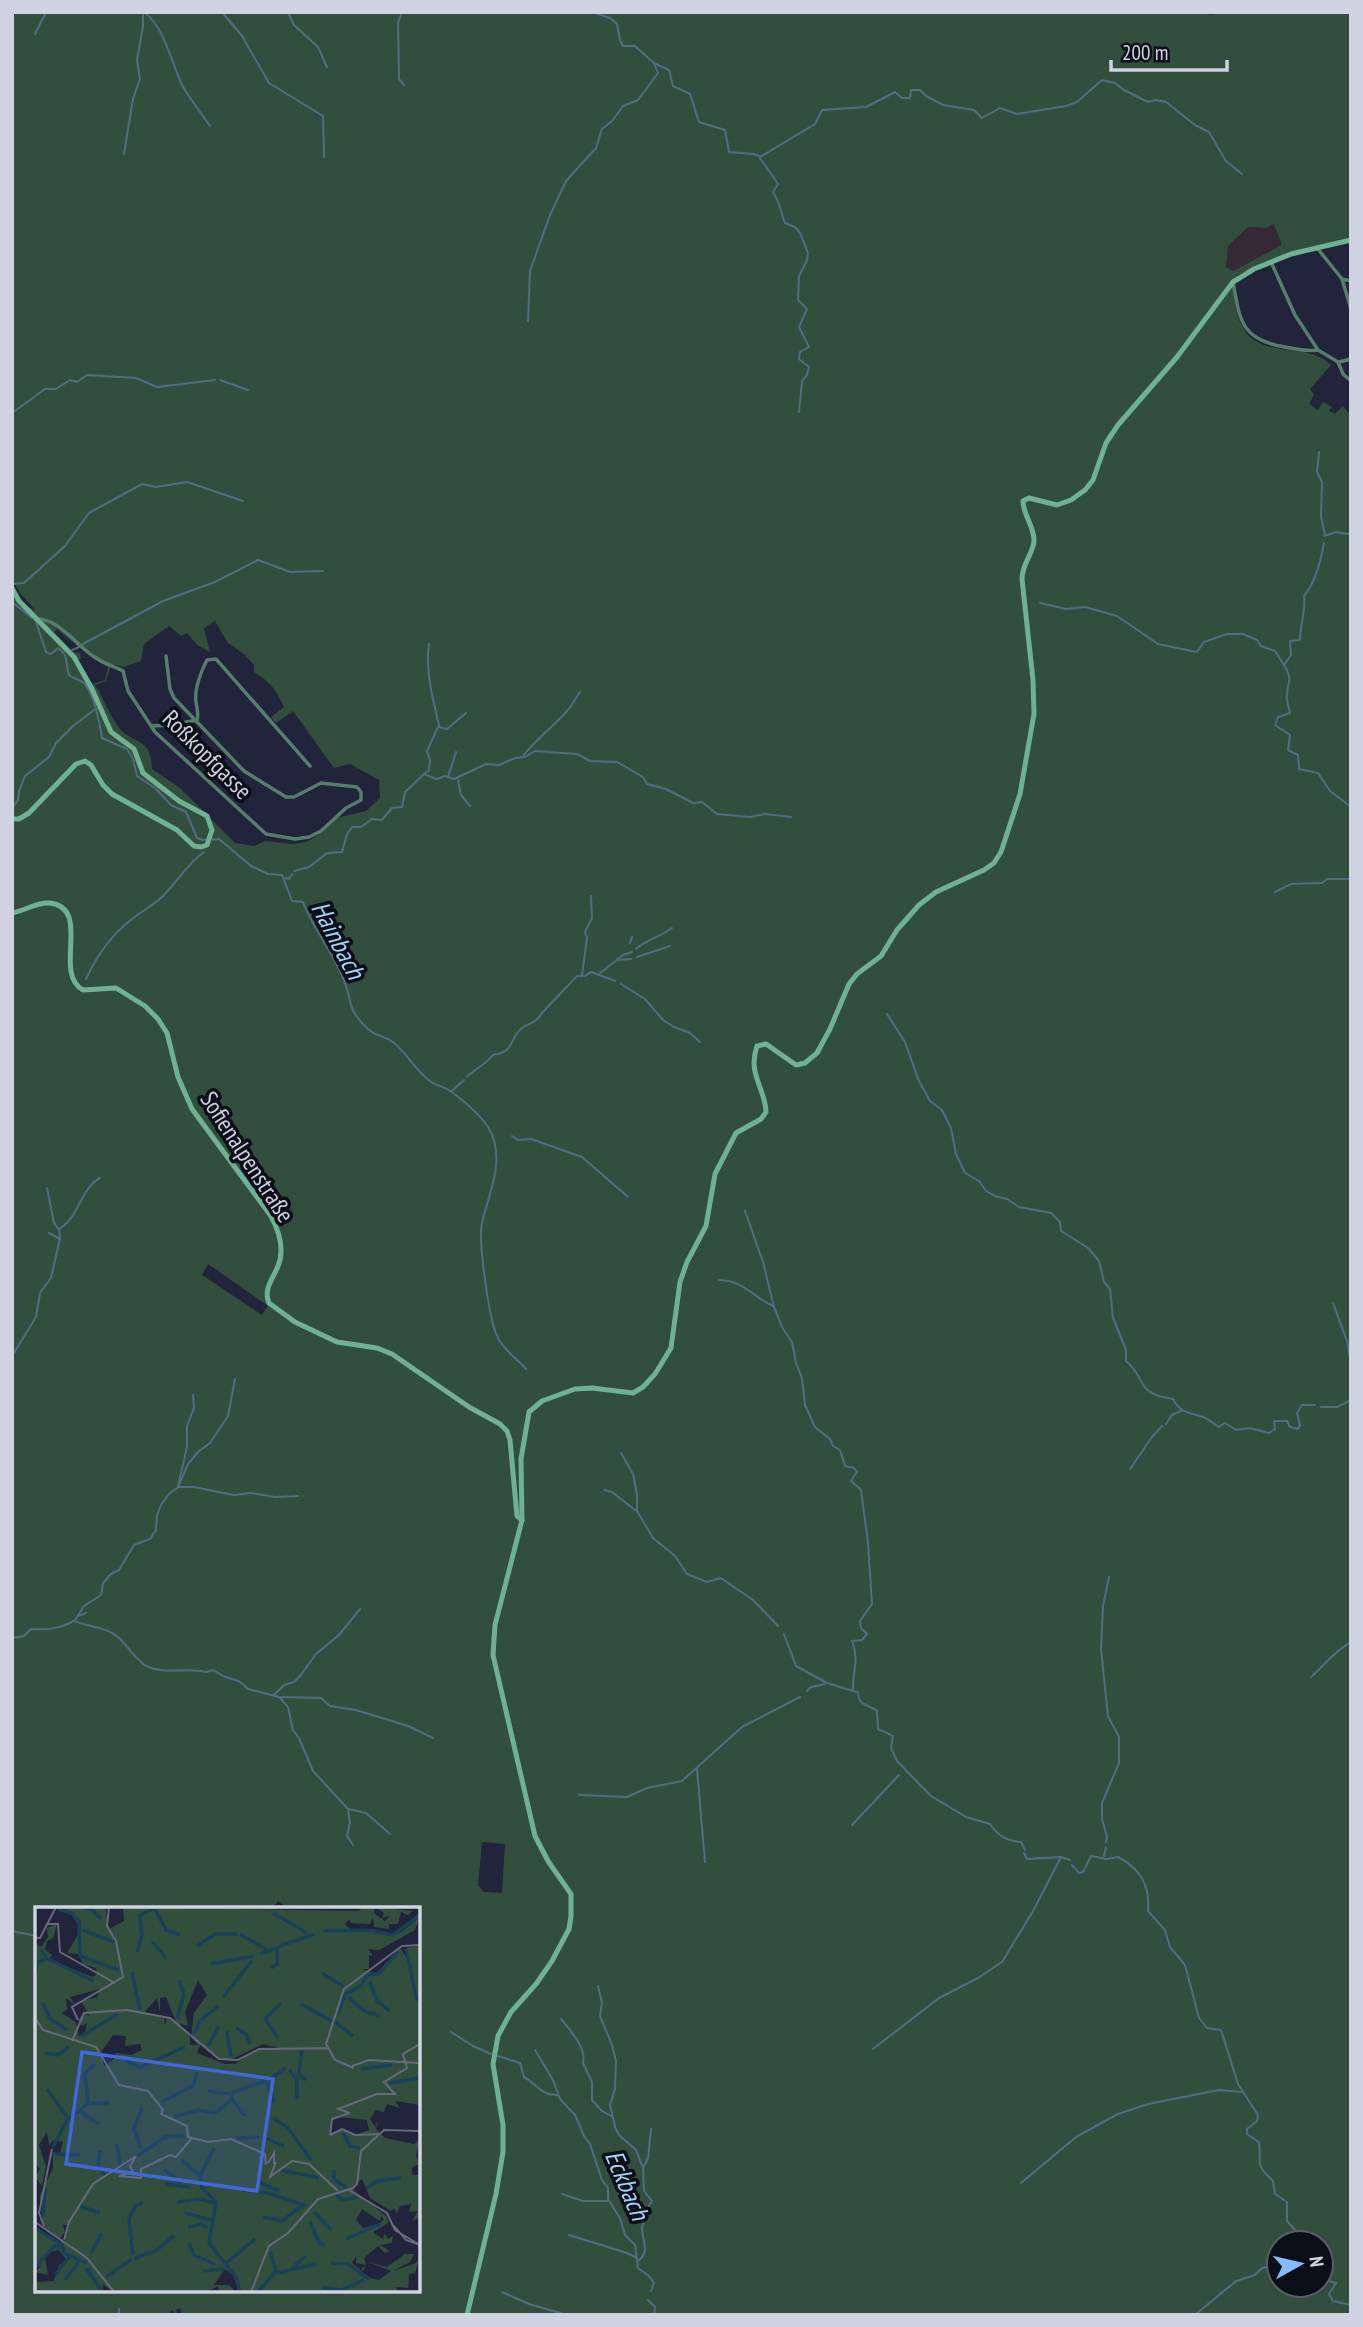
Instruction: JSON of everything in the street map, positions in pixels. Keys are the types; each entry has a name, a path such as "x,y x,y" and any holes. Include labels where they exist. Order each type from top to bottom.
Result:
{"main road":[{"path":"467,2315 496,2194 503,2152 502,2117 493,2064 498,2036 511,2012 536,1984 556,1953 569,1929 573,1902 568,1888 548,1861 535,1836 493,1655 495,1625 522,1520 521,1459 528,1417 533,1408 550,1398 575,1390 592,1388 626,1393 638,1391 650,1381 668,1356 673,1339 680,1282 706,1226 715,1174 736,1133 762,1118 766,1112 755,1075 757,1046 766,1044 794,1064 802,1065 811,1059 824,1042 849,984 857,974 881,956 897,930 914,911 929,896 984,870 999,856 1020,794 1034,714 1022,574 1034,539 1023,501 1029,498 1059,505 1085,490 1093,480 1106,443 1118,425 1177,357 1233,282 1271,262 1351,240"},
{"path":"12,589 19,601 75,657 111,732 134,749 143,773 179,801 207,816 212,825 210,839 201,847 194,846 177,830 112,794 91,765 85,761 76,764 29,813 19,819 12,819"},
{"name":"Sofienalpenstraße","path":"12,912 42,903 61,907 70,922 74,984 83,990 104,987 120,990 150,1010 161,1022 167,1034 178,1077 192,1109 271,1216 276,1227 281,1255 266,1293 269,1303 296,1322 337,1342 377,1348 392,1354 469,1407 500,1424 508,1431 517,1514 522,1520"}],"street":[{"path":"1318,247 1342,279 1351,309"},
{"path":"1271,262 1296,316 1318,351"},
{"path":"1342,279 1351,281"},
{"path":"1233,282 1240,316 1255,340 1276,346 1318,351 1338,362 1343,374 1351,381"},
{"path":"1338,362 1351,359"},
{"name":"Roßkopfgasse","path":"39,619 45,619 55,625 93,657 123,671 128,691 151,726 258,829 268,835 299,839 319,832 346,808 360,800 360,790 354,786 321,783 294,797 285,797 244,771 197,720"},
{"path":"166,656 171,692 197,720"},
{"path":"197,720 195,697 204,665 206,660 216,659 310,766"},
{"path":"151,726 197,720"}],"shaded area":[{"path":"1275,224 1283,245 1233,271 1226,268 1228,246 1248,227 1266,228"}],"green space":[{"path":"12,12 1206,12 1210,15 1225,12 1351,12 1351,237 1237,275 1234,291 1242,326 1251,338 1263,345 1305,352 1331,365 1310,389 1314,395 1309,404 1318,410 1323,402 1332,407 1329,411 1335,414 1343,406 1351,416 1351,2315 182,2315 180,2308 176,2310 178,2315 174,2315 173,2310 171,2315 12,2315 12,597 36,611 14,583 12,585","holes":["1274,224 1282,245 1233,271 1226,267 1228,246 1248,227 1266,228","215,621 228,643 244,654 254,665 254,672 269,683 278,695 284,707 271,717 276,723 293,711 334,768 350,764 379,780 380,798 366,811 336,818 306,842 293,844 265,841 254,846 235,843 180,788 152,769 151,758 145,746 128,736 117,725 95,685 106,681 111,664 124,667 141,661 144,644 169,626 181,636 187,633 197,645 210,652 204,628","57,629 108,667 105,680 93,684 78,660 81,658 80,653 73,652 54,632","208,1264 268,1306 262,1315 202,1275","482,1842 505,1844 502,1893 484,1892 478,1885"]}],"waterway":[{"path":"35,34 46,12"},
{"path":"124,154 133,99 140,79 137,60 143,12"},
{"path":"144,12 157,26 182,85 210,126"},
{"path":"222,12 242,36 269,83 323,116 324,157"},
{"path":"288,12 294,25 318,47 327,67"},
{"path":"402,12 398,23 399,79 404,85"},
{"path":"592,12 610,18 617,24 623,46 635,46 654,63 669,70 673,86 690,94 699,122 725,130 729,152 759,156"},
{"path":"528,321 530,271 550,215 566,181 596,148 602,129 623,106 638,100 658,73 654,63"},
{"path":"760,157 815,124 822,110 866,107 895,92 902,98 910,98 911,90 920,90 943,105 974,110 982,118 1000,108 1017,114 1066,106 1077,102 1102,80 1115,83 1148,102 1166,102 1195,125 1209,132 1226,161 1242,174"},
{"path":"760,158 778,184 773,192 785,223 795,227 800,233 808,253 799,276 798,300 807,309 799,327 809,347 800,352 799,359 809,367 802,381 799,412"},
{"path":"12,413 45,389 56,389 70,380 77,382 87,375 136,378 157,387 215,380"},
{"path":"220,380 248,390"},
{"path":"1319,452 1317,472 1322,482 1321,517 1325,535"},
{"path":"13,584 24,583 65,546 89,513 142,484 156,487 187,482 243,501"},
{"path":"1324,536 1336,532 1351,533"},
{"path":"1324,543 1314,578 1304,596 1300,640 1290,641 1291,655 1284,665 1289,677 1287,696 1290,713 1278,717 1275,725 1290,735 1288,750 1298,755 1299,769 1318,773 1330,791 1351,807"},
{"path":"83,644 163,601 215,582 258,560 290,572 323,571"},
{"name":"Hainbach","path":"12,602 32,618"},
{"path":"1040,603 1066,609 1085,607 1117,616 1158,644 1197,652 1204,642 1227,634 1243,634 1257,640 1261,646 1275,651 1284,665"},
{"name":"Hainbach","path":"36,622 46,652 51,654 58,648 65,656 69,675 88,688 102,738 127,749 133,759 137,776 155,788 171,805 186,812 197,838 219,839 251,866 268,874 282,875 292,901 303,902 337,964 352,1009 358,1018 371,1031 393,1042 430,1081 465,1102 488,1127 496,1150 493,1182 481,1232 488,1299 500,1342 526,1369"},
{"path":"424,774 429,770 427,751 439,725 429,675 429,644"},
{"path":"72,650 79,647"},
{"path":"523,756 567,711 580,692"},
{"path":"12,808 18,800 25,776 49,757 56,743 73,726 94,710"},
{"path":"439,727 447,729 466,713"},
{"path":"294,871 309,867 327,853 342,852 352,827 361,827 372,819 382,820 392,808 402,807 405,792 424,774 436,779 445,776 454,779 486,764 499,765 535,751 577,754 590,761 617,762 643,777 647,784 666,789 693,803 702,802 717,814 791,817"},
{"path":"448,777 456,752"},
{"path":"458,780 461,795 470,806"},
{"path":"86,979 111,939 168,891 204,852"},
{"path":"286,878 289,879 292,874"},
{"path":"1275,892 1291,884 1351,879"},
{"path":"582,975 587,938 585,932 592,918 591,896"},
{"path":"636,949 672,928"},
{"path":"630,943 632,937"},
{"path":"637,957 670,946"},
{"path":"599,974 623,955 632,952"},
{"path":"618,960 631,959"},
{"path":"467,1077 493,1055 509,1048 518,1032 537,1020 577,976 585,976 591,972 615,981"},
{"path":"621,984 645,999 663,1020 690,1033 700,1042"},
{"path":"887,1014 905,1042 919,1081 930,1101 942,1110 951,1128 956,1154 965,1173 979,1181 986,1191 995,1196 1007,1199 1019,1207 1051,1213 1060,1222 1061,1231 1088,1248 1099,1261 1104,1282 1110,1289 1113,1318 1126,1350 1126,1361 1147,1389 1161,1397 1173,1399 1182,1410 1205,1418 1219,1427 1225,1423 1236,1430 1250,1428 1269,1433 1275,1429 1274,1421 1287,1421 1290,1427 1298,1429 1300,1425 1297,1413 1302,1405 1315,1405"},
{"path":"452,1091 464,1080"},
{"path":"512,1136 518,1140 531,1139 582,1157 628,1197"},
{"path":"12,1356 36,1317 40,1293 51,1278 60,1238 59,1229 71,1218 88,1189 100,1178"},
{"path":"47,1188 54,1223 59,1229"},
{"path":"745,1211 763,1262 774,1307 792,1342 802,1378 805,1405 815,1427 840,1450 845,1466 854,1468 857,1472 851,1481 861,1490 872,1604 860,1621 861,1628 867,1634 862,1640 852,1641 856,1660 853,1691 858,1692 862,1702 877,1711 878,1729 893,1736 891,1748 897,1761 931,1796 966,1817 990,1824 1003,1837 1021,1842 1025,1850"},
{"path":"49,1233 60,1239"},
{"path":"719,1280 735,1283 773,1306"},
{"path":"1333,1303 1347,1341 1351,1363"},
{"path":"75,1620 84,1606 101,1595 103,1583 119,1570 134,1545 150,1539 156,1530 161,1505 178,1487 188,1464 210,1443 228,1416 235,1379"},
{"path":"178,1486 187,1447 187,1426 194,1408 193,1395"},
{"path":"1321,1407 1337,1407 1351,1400"},
{"path":"1166,1424 1172,1415 1181,1411"},
{"path":"1130,1469 1162,1426"},
{"path":"621,1453 633,1474 637,1511 653,1538 675,1556 687,1574 707,1582 721,1578 753,1600 778,1626"},
{"path":"179,1487 194,1487 234,1495 251,1493 275,1497 298,1496"},
{"path":"604,1490 612,1492 635,1510"},
{"path":"1106,1842 1102,1803 1119,1763 1119,1737 1108,1716 1101,1649 1103,1606 1109,1577"},
{"path":"274,1695 284,1685 294,1682 316,1654 339,1635 360,1609"},
{"path":"78,1616 86,1613"},
{"path":"12,1638 24,1636 31,1629 53,1628 74,1621 114,1634 135,1657 153,1669 206,1672 213,1670 239,1681 248,1689 279,1697 321,1698 330,1706 356,1710 408,1726 433,1738"},
{"path":"784,1634 796,1666 827,1683 853,1691"},
{"path":"1311,1677 1351,1642"},
{"path":"807,1691 811,1687 825,1684"},
{"path":"579,1795 627,1797 647,1788 682,1781 742,1727 800,1697"},
{"path":"280,1698 288,1707 293,1730 313,1771 348,1809 350,1823 347,1836 353,1845"},
{"path":"697,1769 705,1862"},
{"path":"852,1825 899,1775"},
{"path":"349,1809 366,1813 390,1834"},
{"path":"1104,1856 1106,1847"},
{"path":"1024,1853 1027,1859 1061,1857 1070,1860"},
{"path":"1072,1865 1079,1873 1083,1872 1091,1856 1107,1859 1118,1857 1133,1867 1142,1879 1147,1894 1148,1911 1165,1930 1170,1947 1185,1965 1199,2018 1207,2028 1221,2030 1238,2084 1258,2115 1257,2121 1247,2129 1247,2134 1259,2142 1261,2167 1273,2181 1275,2194 1287,2202 1287,2221 1294,2229"},
{"path":"873,2049 939,1998 1002,1962 1061,1857"},
{"path":"12,1931 35,1936"},
{"path":"598,1986 602,2003 600,2016 616,2061 615,2089 610,2105 615,2127 619,2135 636,2150 643,2168 644,2191 652,2201 644,2213 642,2229 645,2250 638,2261"},
{"path":"561,2019 583,2051 583,2063 592,2082 592,2100 611,2116"},
{"name":"Eckbach","path":"451,2032 491,2054"},
{"name":"Eckbach","path":"535,2050 553,2080 560,2099 575,2115 590,2144 602,2180 608,2188 608,2199 620,2218 625,2235 635,2245 638,2268 654,2283 651,2291"},
{"name":"Eckbach","path":"498,2056 520,2063 524,2077 543,2091 557,2095"},
{"path":"1021,2183 1076,2137 1118,2114 1148,2104 1219,2090 1242,2092"},
{"path":"643,2168 648,2158 651,2129"},
{"path":"562,2194 583,2201 609,2201"},
{"path":"569,2235 637,2258"},
{"path":"1195,2315 1236,2281 1255,2275 1265,2267"},
{"path":"502,2292 529,2304 567,2315"},
{"path":"1332,2299 1351,2305"},
{"name":"Eckbach","path":"648,2300 655,2307 654,2315"},
{"path":"119,2309 119,2315"}]}
